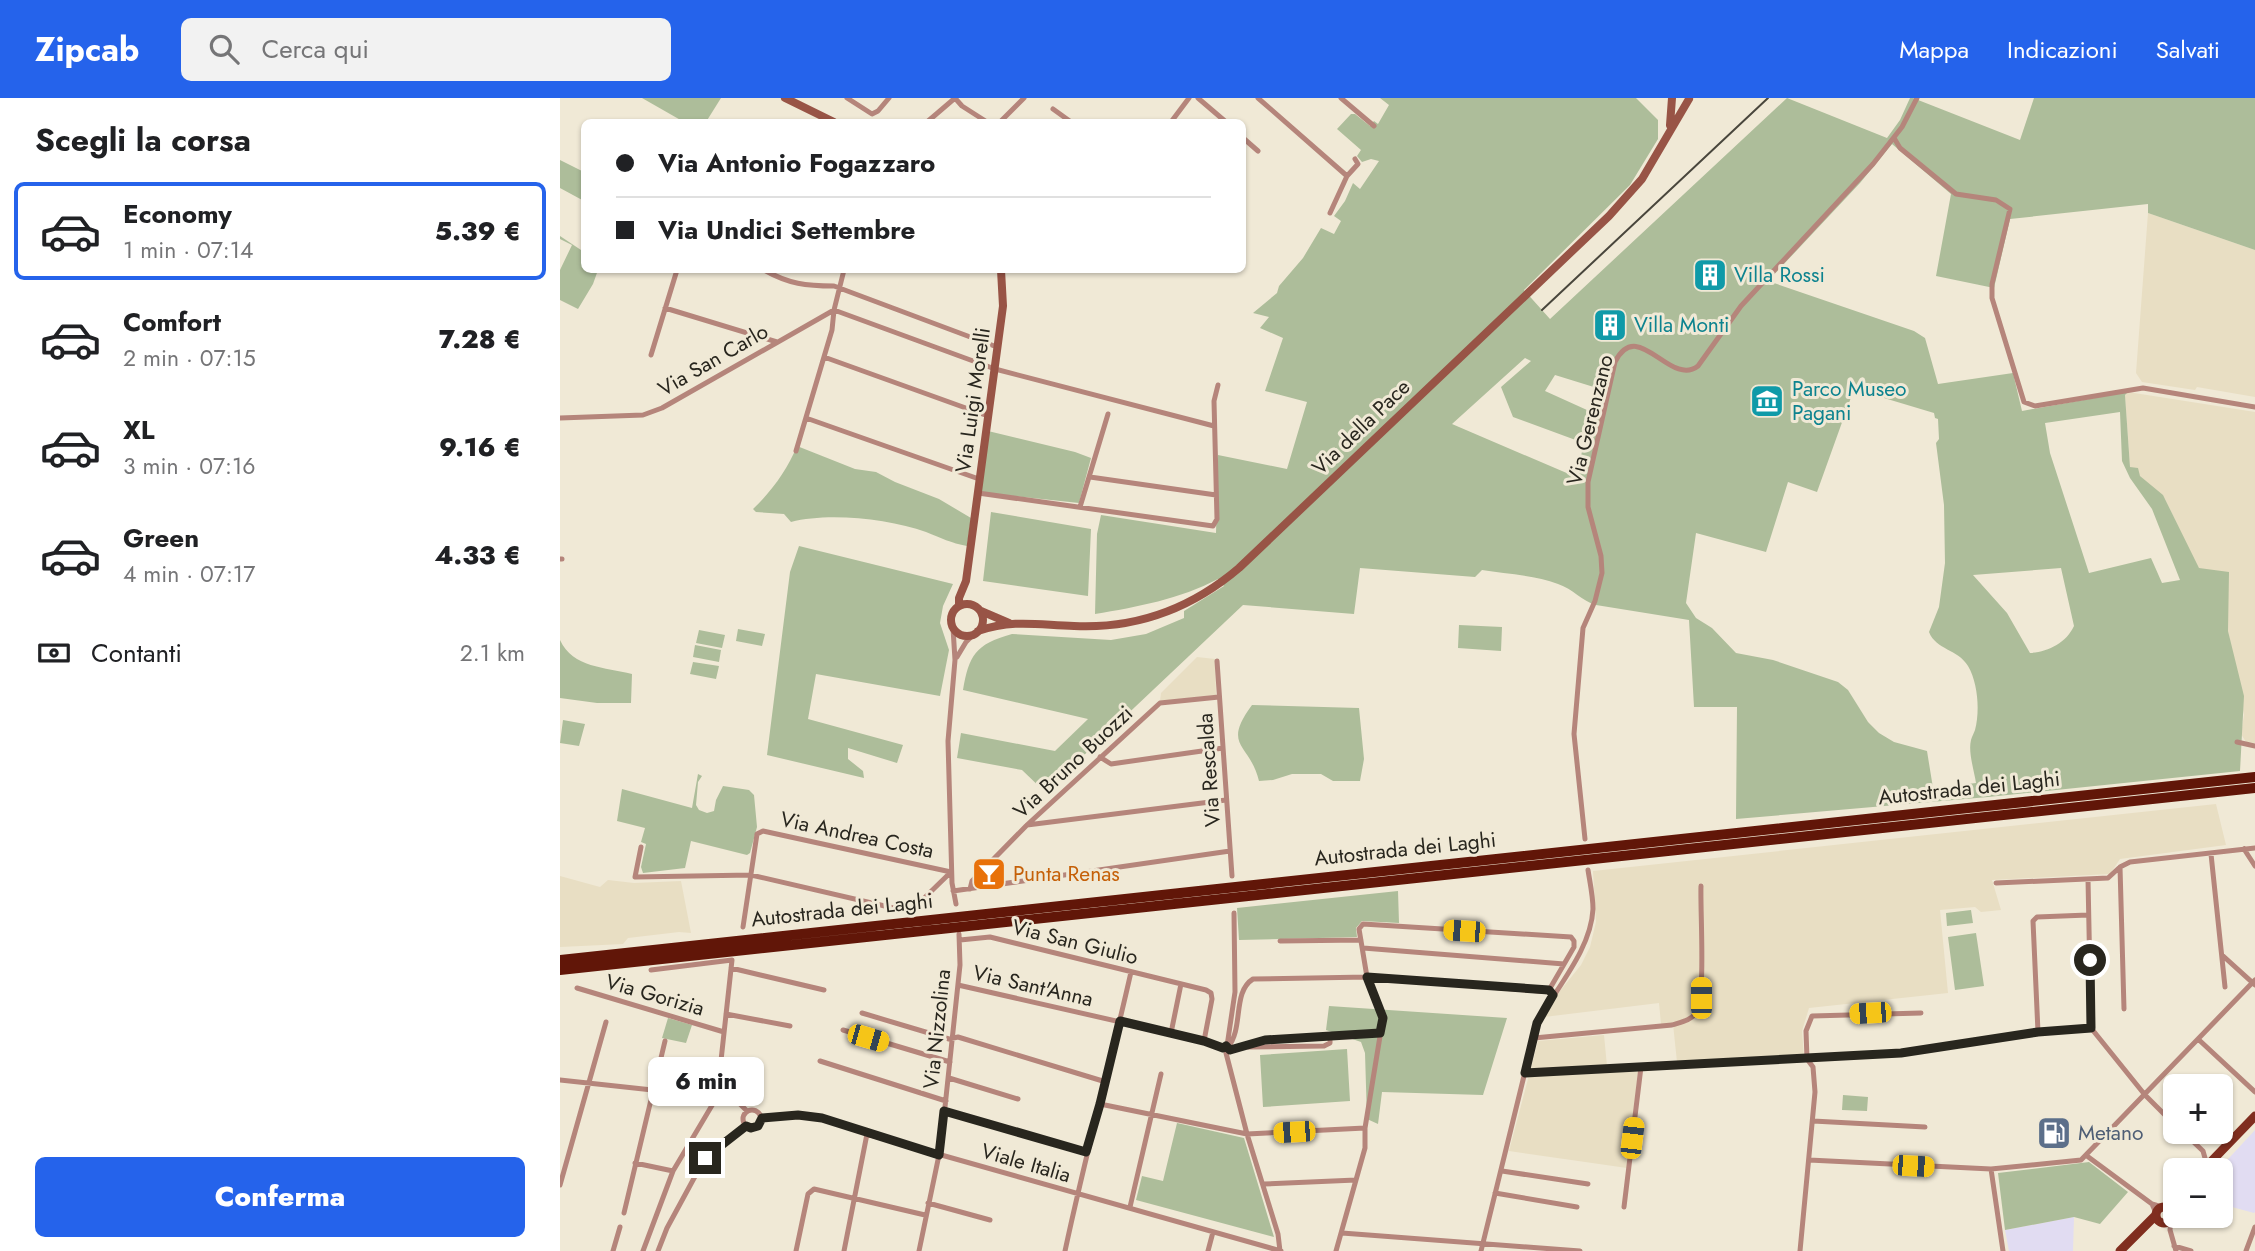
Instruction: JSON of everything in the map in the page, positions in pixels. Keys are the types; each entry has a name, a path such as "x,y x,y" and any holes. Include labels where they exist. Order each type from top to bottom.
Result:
{"highway":[{"name":"Autostrada dei Laghi","path":"560,960 2255,777"},
{"name":"Autostrada dei Laghi","path":"560,970 2255,788"}],"main road":[{"path":"785,98 828,119"},
{"name":"Via della Pace","path":"1669,131 1672,98"},
{"path":"1683,98 1690,98"},
{"name":"Via della Pace","path":"976,633 1009,623 1085,627 1122,625 1171,611 1216,586 1239,568 1609,216 1637,186 1690,98"},
{"name":"Via Luigi Morelli","path":"966,581 998,347 1003,300 1000,273"},
{"path":"966,581 970,603 981,611 983,622 976,633 961,635 950,623 951,613 959,605 970,603"},
{"path":"959,605 958,598 966,581"},
{"name":"Via della Pace","path":"981,611 1009,623"},
{"path":"2214,1158 2255,1116"},
{"path":"2120,1251 2163,1215"},
{"path":"2126,1251 2163,1215"}],"street":[{"path":"847,98 872,114 889,98"},
{"path":"930,119 955,98 961,106 982,119"},
{"path":"1003,119 1024,98"},
{"path":"1176,98 1185,104"},
{"path":"1173,119 1189,98"},
{"path":"1198,98 1222,119"},
{"path":"1258,98 1347,176"},
{"path":"1340,98 1374,126"},
{"name":"Via Gerenzano","path":"1585,839 1574,734 1583,628 1595,601 1602,573 1601,556 1590,521 1587,490 1589,470 1615,362 1623,349 1631,345 1680,369 1692,370 1698,366 1741,306 1873,164 1909,116 1917,98"},
{"path":"1053,110 1066,119"},
{"path":"1894,138 1900,148 1952,191 1960,195 1996,200 2010,209 1992,298 2024,402 2035,406 2143,388 2255,407"},
{"path":"1246,140 1258,151"},
{"path":"1331,213 1347,176 1358,163 1355,159"},
{"path":"651,355 676,273"},
{"path":"774,273 789,282 840,289 998,347"},
{"path":"796,451 832,330 843,273"},
{"path":"665,308 777,342"},
{"path":"834,310 995,369 1214,426"},
{"name":"Via San Carlo","path":"560,418 629,416 653,412 834,310"},
{"path":"824,357 988,416"},
{"path":"978,493 1211,527 1216,522 1214,401 1218,385"},
{"path":"1080,507 1108,414"},
{"path":"806,418 979,479"},
{"path":"1090,477 1216,495"},
{"path":"953,628 955,660 948,741 951,872 956,904"},
{"path":"955,660 961,648 976,633"},
{"name":"Via Rescalda","path":"1217,661 1232,876"},
{"name":"Via Bruno Buozzi","path":"970,889 972,881 1027,825 1160,703 1219,697"},
{"path":"2237,742 2255,746"},
{"path":"1100,758 1111,764 1223,748"},
{"path":"1027,825 1226,800"},
{"name":"Via Andrea Costa","path":"751,875 757,834 763,831 951,872"},
{"path":"641,847 635,877 751,875 908,909 914,908 951,872"},
{"path":"1996,883 2108,878 2130,862 2255,848"},
{"path":"2245,849 2255,866"},
{"path":"953,891 1230,851"},
{"path":"2211,854 2225,987"},
{"path":"2120,867 2124,1009"},
{"path":"1551,993 1577,958 1590,927 1593,910 1588,870"},
{"path":"743,927 751,875"},
{"path":"2088,879 2091,1028 2145,1095 2163,1113"},
{"path":"1534,1038 1672,1025 1688,1021 1701,998 1701,886"},
{"path":"1234,912 1235,992 1227,1049 1247,1134 1278,1234 1280,1251"},
{"path":"2038,1032 2033,921 2037,917 2088,915"},
{"path":"1336,1251 1365,1148 1383,1018 1367,977 1359,929 1363,925 1571,937 1575,944 1563,964 1537,1023 1481,1251"},
{"name":"Via San Giulio","path":"960,937 990,937 1206,989 1211,993 1204,1041"},
{"name":"Via Nizzolina","path":"919,1251 939,1155 953,1038 960,937"},
{"path":"1280,941 1361,940"},
{"path":"1363,948 1563,964"},
{"path":"1809,1160 1991,1169 2073,1161 2087,1156 2254,983 2222,955"},
{"path":"643,1251 673,1171 717,1097 732,960 651,970"},
{"path":"731,968 824,990"},
{"path":"1065,1251 1086,1152 1131,972"},
{"path":"1227,1049 1237,1034 1247,983 1254,979 1367,977 1551,993"},
{"path":"1171,1033 1181,984"},
{"name":"Via Sant'Anna","path":"958,985 1171,1033 1227,1049"},
{"name":"Via Gorizia","path":"577,988 724,1031"},
{"path":"862,1013 953,1038 958,1037 1105,1082"},
{"path":"1800,1251 1813,1121 1813,1067 1807,1059 1806,1031 1812,1016 1921,1013"},
{"path":"726,1014 790,1026"},
{"path":"560,1185 606,1022"},
{"path":"1525,1073 1901,1053 2038,1032 2091,1028"},
{"path":"843,1030 950,1062"},
{"path":"1227,1049 1265,1040 1380,1033"},
{"path":"2198,1039 2255,1092"},
{"path":"624,1213 665,1041"},
{"path":"820,1061 946,1101"},
{"path":"1624,1208 1641,1068"},
{"path":"1130,1207 1161,1074"},
{"path":"949,1078 1018,1099"},
{"name":"Viale Italia","path":"560,1080 717,1097 737,1101 747,1111 758,1111 762,1118"},
{"path":"1100,1104 1247,1134 1366,1128"},
{"path":"658,1251 667,1228 705,1158 746,1126 743,1118 747,1111"},
{"path":"944,1111 1086,1152"},
{"name":"Viale Italia","path":"762,1118 798,1115 822,1118 939,1155 1280,1251"},
{"name":"Viale Italia","path":"746,1126 758,1126 762,1118"},
{"path":"1813,1121 1925,1127"},
{"path":"844,1251 867,1134"},
{"path":"2087,1156 2163,1215"},
{"path":"635,1163 673,1171"},
{"path":"1991,1169 2003,1251"},
{"path":"1502,1171 1588,1184"},
{"path":"1264,1184 1356,1180"},
{"path":"796,1251 808,1194 814,1189 925,1214"},
{"path":"1495,1193 1577,1207"},
{"path":"928,1203 990,1220"},
{"path":"614,1251 620,1227"},
{"path":"2246,1251 2255,1227"},
{"path":"2168,1228 2175,1249 2191,1251"},
{"path":"1208,1251 1213,1232"},
{"path":"1342,1233 1580,1251"}],"shaded area":[{"path":"2148,213 2255,250 2255,397 2197,387 2195,390 2142,382 2136,373"},
{"path":"2128,392 2255,412 2255,743 2246,742 2241,734 2244,715 2228,631 2165,499 2130,467 2125,395"},
{"path":"1197,657 1215,659 1216,695 1160,701 1161,693"},
{"path":"2216,804 2226,845 2120,859 2110,874 1992,880 2001,910 1981,912 1975,907 1940,910 1948,993 1809,1008 1802,1031 1804,1057 1677,1062 1673,1024 1661,1024 1659,1003 1544,1017 1551,1002 1581,965 1590,947 1596,922 1593,871"},
{"path":"560,876 600,887 608,880 634,883 681,881 691,933 628,938 623,944 560,947"},
{"path":"1604,1035 1607,1066 1639,1064 1627,1168 1509,1151 1538,1041"},
{"path":"2255,1130 2254,1213 2233,1207 2233,1158 2229,1158"},
{"path":"2074,1217 2073,1251 2009,1251 2005,1230"}],"green space":[{"path":"642,98 721,98 708,119 679,119"},
{"path":"1380,98 1636,98 1658,120 1658,139 1630,185 1524,290 1550,319 1787,98 1887,138 1900,120 1910,98 1913,98 2020,140 2034,98 2255,98 2255,250 2148,213 2148,204 2010,219 1994,288 1936,276 1951,194 1892,144 1860,183 1768,281 1914,331 1925,338 1938,384 2013,373 2022,411 2128,392 2125,395 2130,467 2138,468 2140,476 2163,495 2199,568 2229,572 2228,631 2244,696 2240,771 1736,819 1737,707 1694,707 1689,620 1596,605 1563,586 1530,577 1482,570 1475,577 1360,568 1354,614 1243,605 1045,792 1022,770 957,758 961,733 1055,751 1088,719 963,690 971,660 982,647 1012,634 1111,640 1146,634 1184,618 1184,611 1224,586 1218,579 1173,597 1095,614 1097,534 1101,515 1216,533 1218,455 1287,469 1307,402 1265,391 1283,338 1260,328 1269,317 1253,313 1277,293 1279,286 1303,258 1321,228 1334,234 1341,221 1334,216 1353,183 1360,189 1379,161 1371,159 1362,162 1357,156 1361,150 1337,129 1351,114 1355,114 1370,126 1374,121 1378,124 1389,105","holes":["1525,358 1531,361 1501,387 1513,417 1581,442 1587,410 1545,391 1555,375 1597,388 1576,477 1452,424","1854,389 1934,413 1938,419 1939,439 1936,443 1944,505 1945,563 1939,607 1929,632 1937,643 1964,660 1974,680 1977,714 1970,750 1976,783 1933,788 1927,751 1894,742 1879,733 1868,722 1848,690 1838,682 1773,660 1736,653 1712,628 1696,618 1686,603 1696,533 1766,552 1788,482 1817,492","2120,412 2122,461 2130,478 2152,509 2180,580 2162,583 2151,558 2089,573 2050,453 2045,423","2061,568 2074,626 2071,632 2056,646 2030,653 2007,613 1973,575"]},
{"path":"560,160 581,170 581,199 560,188"},
{"path":"560,236 581,250 581,273 597,273 578,309 560,300 560,270 572,245 560,239"},
{"path":"988,431 1091,458 1079,503 984,493 981,490"},
{"path":"797,446 855,469 876,472 939,499 971,518 967,546 911,527 877,520 841,517 791,522 784,514 756,512 753,509 778,480"},
{"path":"991,512 1091,529 1088,596 983,581"},
{"path":"799,546 953,584 943,606 940,623 949,650 940,696 816,674 808,719 903,745 897,763 848,748 848,759 863,771 864,778 767,755 790,572"},
{"path":"1459,625 1502,627 1501,651 1458,648"},
{"path":"738,629 765,634 762,646 736,641"},
{"path":"699,630 725,635 722,648 696,643"},
{"path":"560,640 573,656 581,661 632,674 631,703 597,703 560,698"},
{"path":"695,645 721,650 719,662 693,657"},
{"path":"693,662 719,666 716,679 690,674"},
{"path":"1252,705 1359,708 1364,759 1360,781 1333,781 1321,774 1292,774 1259,781 1238,737 1243,719"},
{"path":"563,720 585,724 579,746 560,743"},
{"path":"698,774 702,776 698,782 696,805 699,810 707,813 714,811 723,786 749,790 754,795 757,827 750,853 747,855 691,841 685,868 643,873 641,867 646,844 641,842 645,828 617,821 622,789 692,808"},
{"path":"1398,891 1399,923 1362,921 1356,928 1357,937 1239,940 1237,908"},
{"path":"1971,910 1973,923 1947,926 1946,913"},
{"path":"1976,933 1984,986 1955,990 1948,937"},
{"path":"1329,1006 1507,1018 1483,1095 1382,1092 1378,1124 1367,1119 1365,1053 1361,1042 1326,1030"},
{"path":"668,1018 692,1025 686,1043 662,1038"},
{"path":"1347,1049 1350,1101 1263,1107 1260,1055"},
{"path":"1843,1095 1868,1097 1867,1111 1842,1110"},
{"path":"1177,1123 1244,1138 1274,1237 1136,1200 1142,1176 1163,1181"},
{"path":"2089,1162 2128,1192 2100,1224 2074,1217 2005,1230 1998,1173"}],"railway":[{"path":"1542,310 1768,98"}],"place":[{"name":"Villa Rossi","path":"1710,275"},
{"name":"Villa Monti","path":"1610,325"},
{"name":"Parco Museo Pagani","path":"1767,401"},
{"name":"Punta Renas","path":"989,874"},
{"name":"Metano","path":"2054,1133"}],"route":[{"path":"705,1158 746,1126 758,1126 762,1118 798,1115 822,1118 939,1155 944,1111 1086,1152 1120,1021 1223,1048 1226,1046 1230,1050 1265,1040 1380,1033 1383,1018 1367,977 1549,990 1553,995 1537,1023 1525,1073 1901,1053 2038,1032 2091,1028 2090,960"}]}
